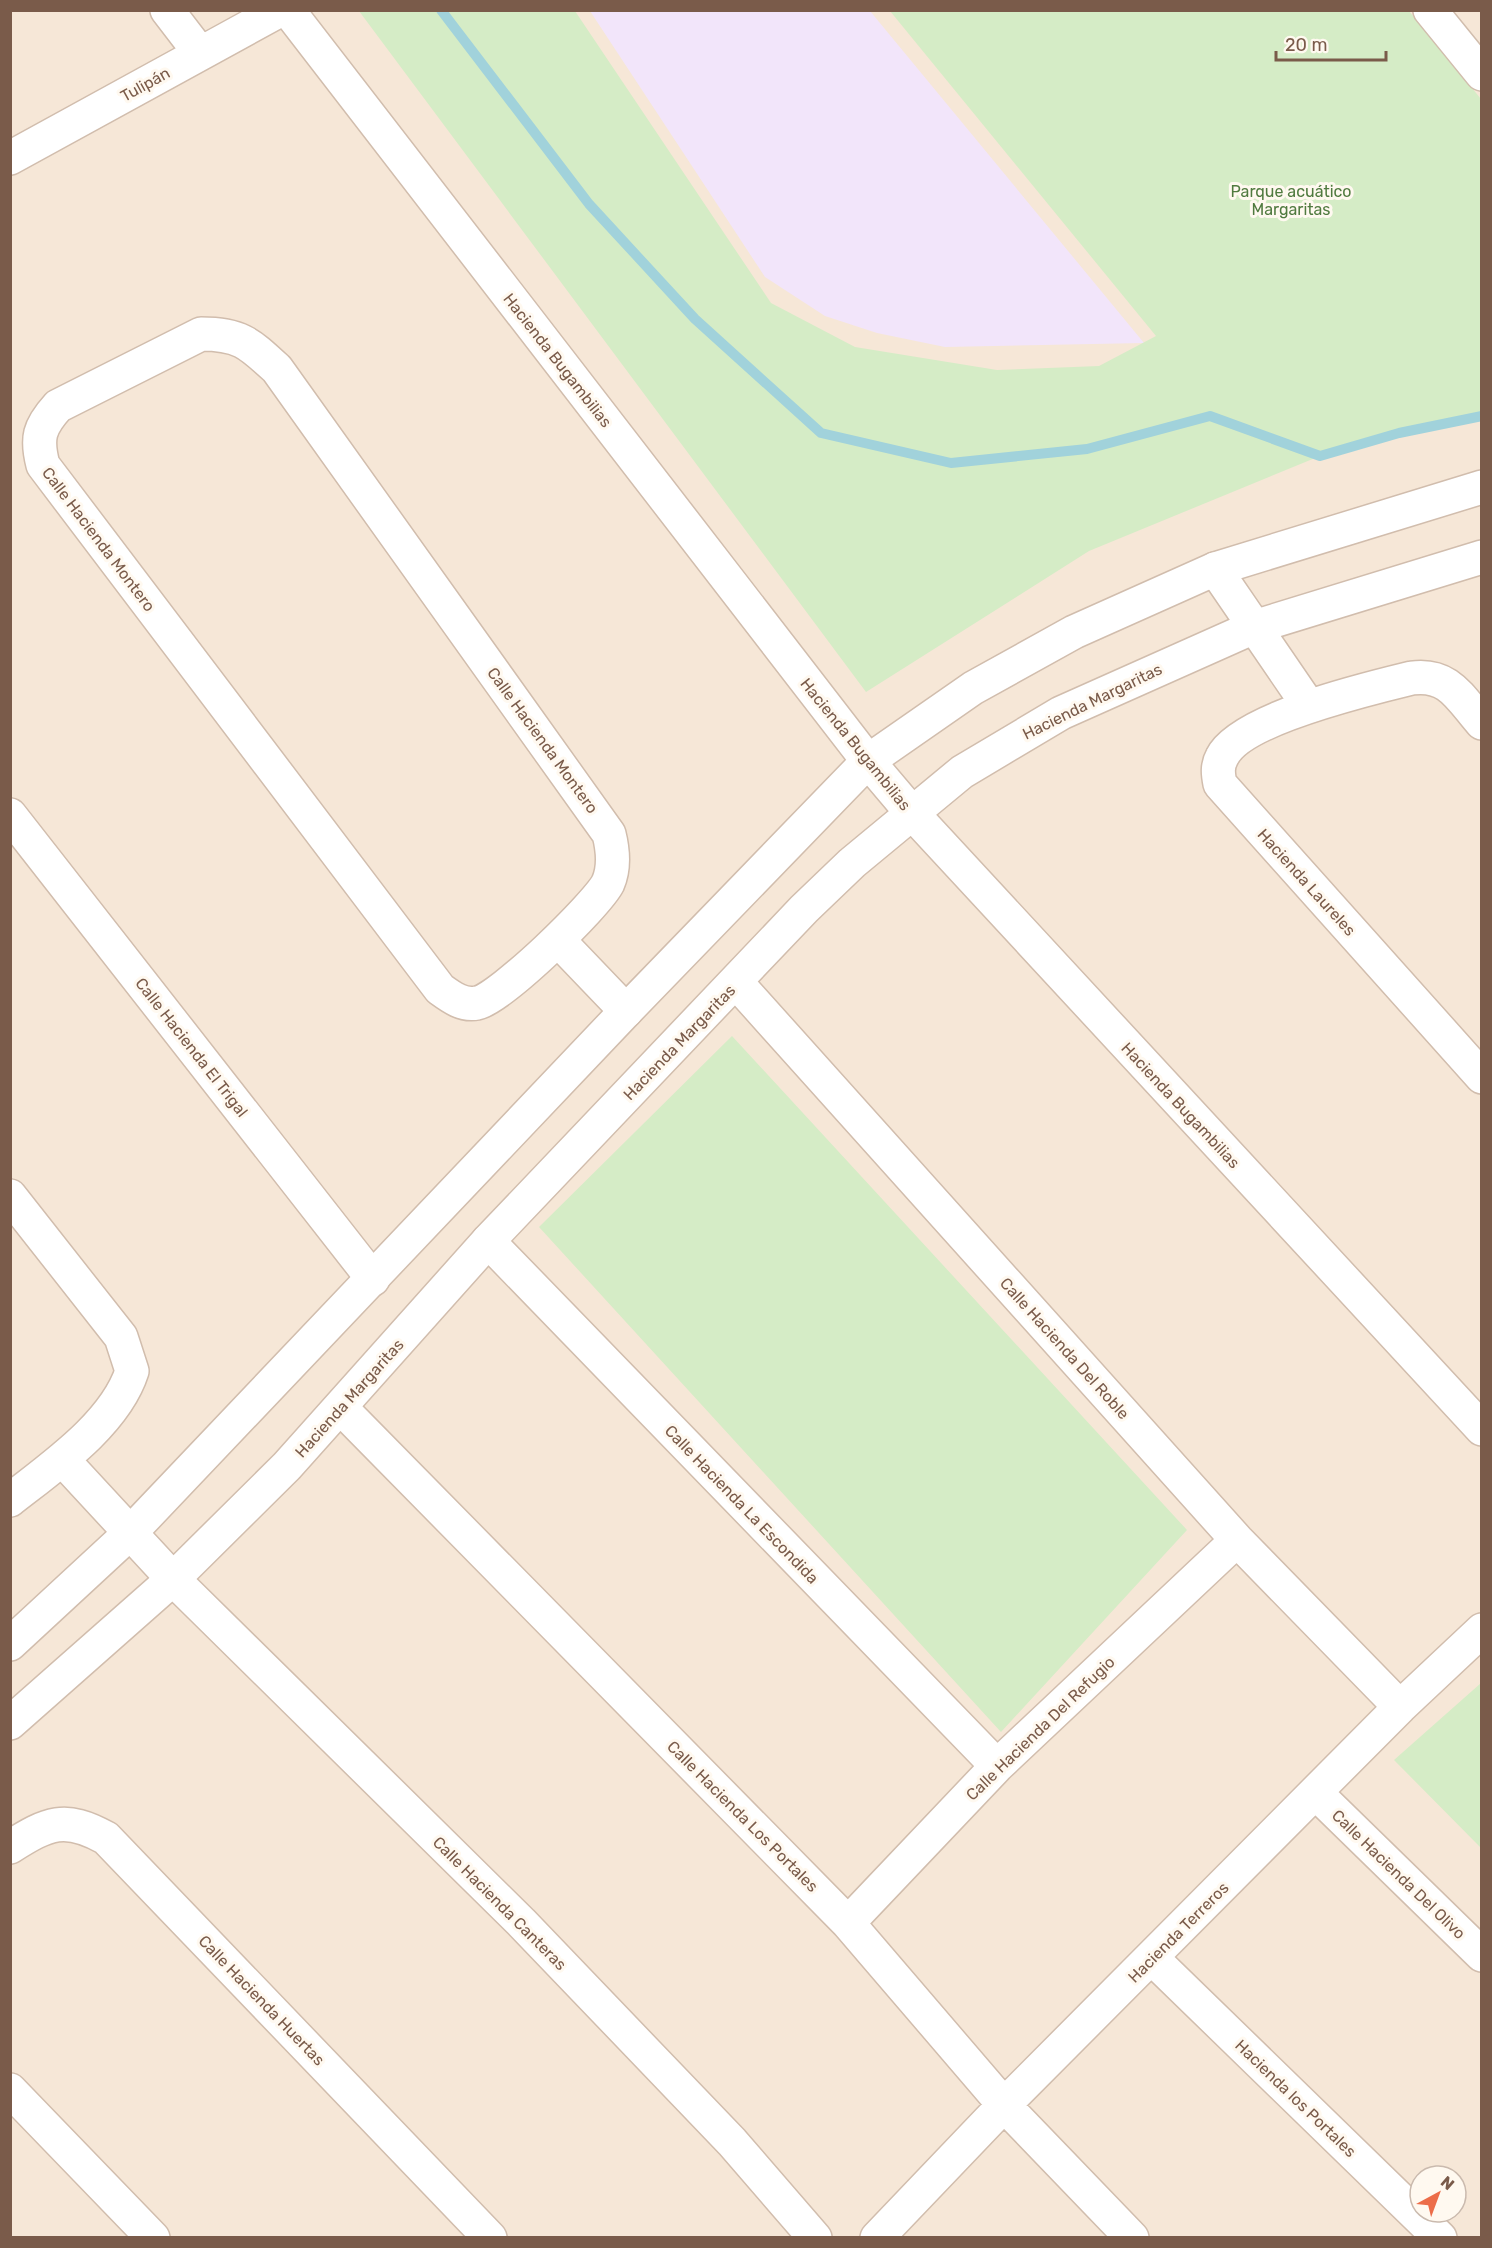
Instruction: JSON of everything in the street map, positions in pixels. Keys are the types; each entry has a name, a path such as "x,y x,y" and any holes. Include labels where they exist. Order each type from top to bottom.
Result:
{"street":[{"path":"167,10 200,53"},
{"name":"Tulipán","path":"10,158 280,10"},
{"name":"Hacienda Bugambilias","path":"288,10 868,761 912,813 1482,1429"},
{"path":"1430,10 1482,74"},
{"name":"Calle Hacienda Montero","path":"201,334 226,334 252,345 277,369 609,834 613,867 607,884 559,941 485,1000 467,1004 453,999 440,989 43,465 38,445 44,422 58,406 201,334"},
{"path":"10,1644 130,1533 626,1011 868,761 973,688 1064,638 1215,569 1482,487"},
{"name":"Hacienda Margaritas","path":"10,1723 173,1580 341,1408 488,1241 844,870 962,772 1061,713 1254,627 1482,557"},
{"path":"1215,569 1308,705"},
{"name":"Hacienda Laureles","path":"1482,723 1448,685 1429,676 1308,705 1233,744 1220,762 1218,769 1220,784 1482,1077"},
{"name":"Calle Hacienda El Trigal","path":"10,815 373,1279"},
{"path":"559,941 626,1011"},
{"name":"Calle Hacienda Del Roble","path":"736,982 1237,1540 1400,1707"},
{"path":"10,1196 121,1337 132,1371 119,1402 62,1459 10,1500"},
{"name":"Calle Hacienda La Escondida","path":"488,1241 997,1766"},
{"name":"Calle Hacienda Los Portales","path":"341,1408 848,1923 1004,2105 1132,2238"},
{"name":"Calle Hacienda Canteras","path":"62,1459 173,1580 521,1922 732,2142 815,2238"},
{"name":"Calle Hacienda Del Refugio","path":"848,1923 997,1766 1237,1540"},
{"name":"Hacienda Terreros","path":"877,2238 1004,2105 1153,1959 1400,1707 1482,1630"},
{"name":"Calle Hacienda Del Olivo","path":"1316,1792 1482,1955"},
{"name":"Calle Hacienda Huertas","path":"10,1847 40,1828 66,1822 87,1827 106,1838 490,2238"},
{"name":"Hacienda los Portales","path":"1153,1959 1440,2238"},
{"path":"10,2090 153,2238"}],"shaded area":[{"path":"11,11 1481,11 1481,2237 11,2238"},
{"path":"590,11 870,11 1144,343 945,347 877,333 825,316 765,277"}],"green space":[{"name":"Parque acuático Margaritas","path":"359,11 575,11 771,303 855,347 997,370 1099,366 1156,336 890,11 1409,11 1481,99 1481,416 1399,433 1320,456 1089,551 866,692"},
{"path":"732,1036 1187,1530 1001,1732 539,1227"},
{"path":"1481,1683 1481,1848 1394,1760"}],"waterway":[{"path":"441,10 589,204 695,319 821,433 951,463 1087,449 1210,416 1320,456 1399,433 1482,416"}]}
